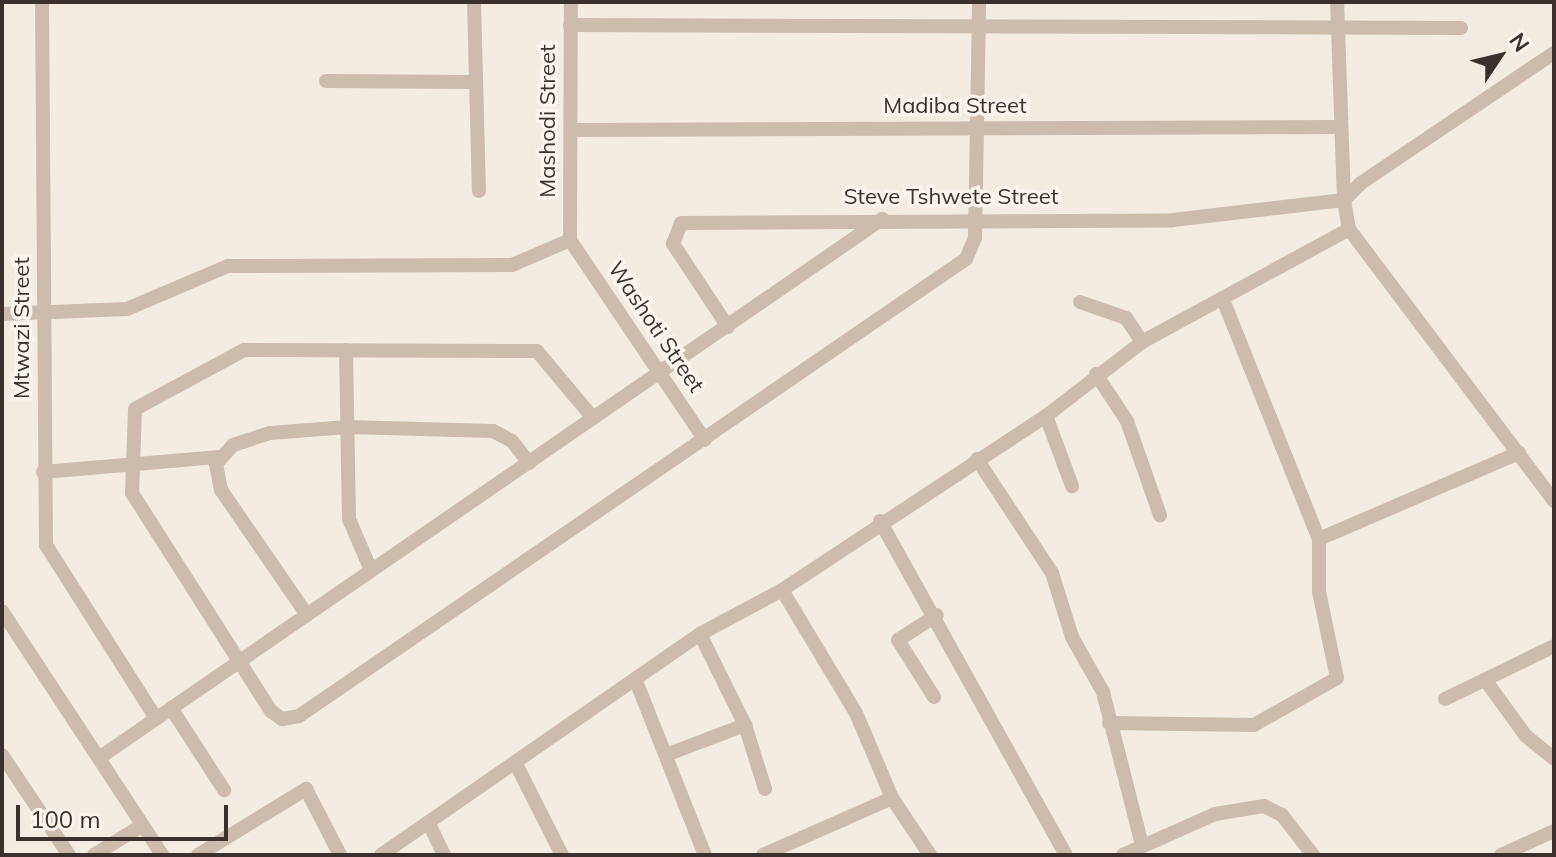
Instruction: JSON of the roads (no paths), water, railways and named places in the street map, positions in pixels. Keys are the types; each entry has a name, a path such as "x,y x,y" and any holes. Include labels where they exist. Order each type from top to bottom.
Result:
{"street":[{"name":"Mtwazi Street","path":"42,2 43,472 51,558 156,718"},
{"path":"474,2 479,191"},
{"name":"Mashodi Street","path":"570,240 571,2"},
{"path":"593,418 537,351 346,350 228,355 135,409 131,467 137,509 275,716 296,718 966,259 975,246 979,2"},
{"path":"1337,2 1338,127 1349,229 1554,501"},
{"path":"570,25 1338,25 1461,28"},
{"path":"1344,200 1553,54"},
{"path":"326,81 474,82"},
{"name":"Madiba Street","path":"571,130 1338,127"},
{"name":"Steve Tshwete Street","path":"728,327 673,244 678,225 975,216 1173,220 1344,200"},
{"path":"99,758 882,219"},
{"path":"381,855 700,634 782,590 880,521 1046,416 1096,374 1142,342 1224,302 1349,229"},
{"path":"2,314 127,309 228,266 512,265 570,240"},
{"name":"Washoti Street","path":"570,240 705,440"},
{"path":"1080,302 1126,318 1142,342"},
{"path":"1109,723 1254,725 1337,678 1319,592 1319,539 1224,302"},
{"path":"346,350 349,519 371,570"},
{"path":"1096,374 1127,421 1160,515"},
{"path":"1046,416 1072,486"},
{"path":"43,472 131,467 219,457 253,436 348,427 499,431 529,463"},
{"path":"1319,539 1519,453"},
{"path":"219,457 221,490 307,615"},
{"path":"977,459 1052,573 1072,637 1103,692 1142,845"},
{"path":"880,521 937,615 1066,855"},
{"path":"782,590 856,713 892,798 930,855"},
{"path":"2,611 162,855"},
{"path":"934,697 898,640 937,615"},
{"path":"700,634 745,725 765,789"},
{"path":"1445,699 1554,646"},
{"path":"636,681 705,855"},
{"path":"1486,681 1526,736 1554,759"},
{"path":"171,708 224,790"},
{"path":"666,755 745,725"},
{"path":"2,755 69,855"},
{"path":"516,764 562,855"},
{"path":"198,855 306,789 340,855"},
{"path":"763,855 892,798"},
{"path":"1123,855 1215,814 1264,806 1282,815 1313,855"},
{"path":"429,824 444,855"},
{"path":"94,855 143,825"},
{"path":"1501,855 1554,831"}]}
